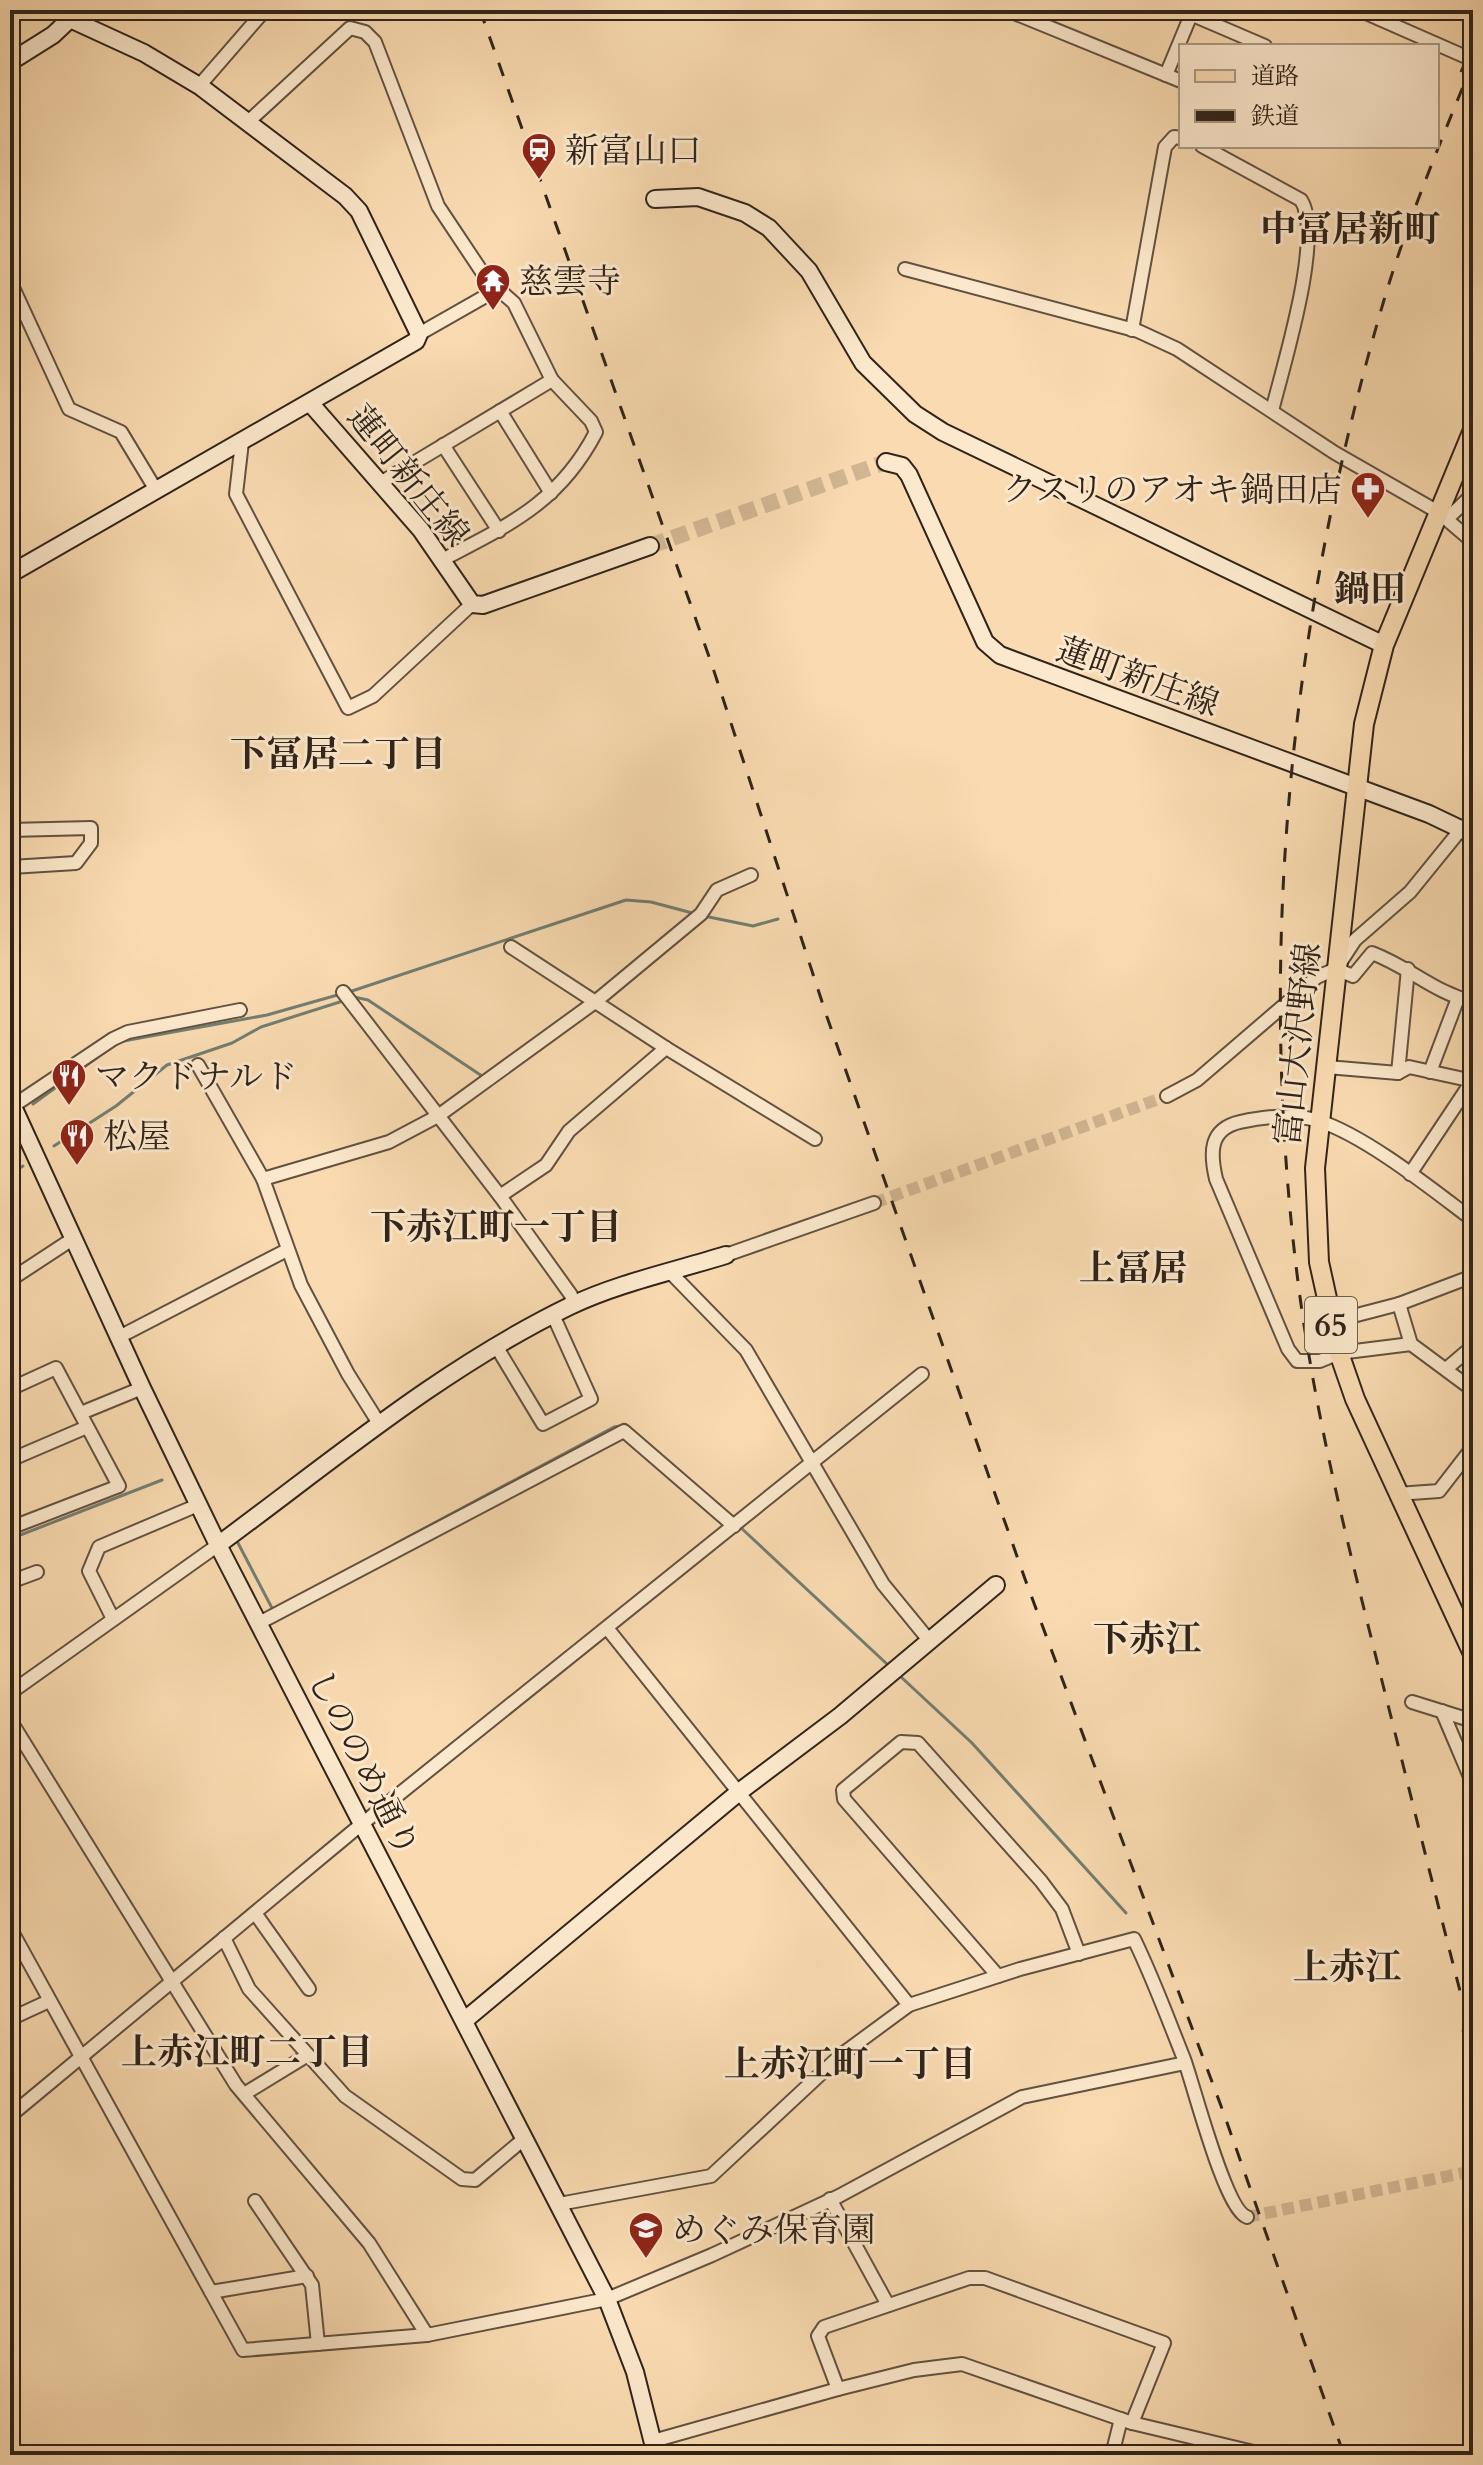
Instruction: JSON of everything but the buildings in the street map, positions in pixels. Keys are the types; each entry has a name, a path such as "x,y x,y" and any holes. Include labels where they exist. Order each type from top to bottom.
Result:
{"main road":[{"path":"10,62 53,35 71,14 199,86 333,183 359,211 419,334"},
{"path":"655,199 698,197 745,213 769,228 809,271 863,363 888,391 934,426 1384,645"},
{"name":"蓮町新庄線","path":"419,334 416,341 311,404 382,482 472,604"},
{"path":"10,574 311,404"},
{"name":"富山大沢野線","path":"1473,430 1442,516 1384,645 1364,724 1315,1168 1319,1262 1339,1353 1397,1494 1473,1654"},
{"name":"蓮町新庄線","path":"886,462 902,466 909,475 985,642 1000,655 1469,828"},
{"path":"472,604 483,605 650,546"},
{"name":"しののめ通り","path":"12,1110 218,1545 607,2299 635,2372 654,2448"},
{"path":"218,1545 380,1425 496,1346 573,1304 726,1255"},
{"path":"465,2020 739,1792 840,1716 996,1585"}],"street":[{"path":"48,10 71,14"},
{"path":"199,86 265,10"},
{"path":"1007,10 1179,80"},
{"path":"1359,10 1383,14 1436,44"},
{"path":"1166,75 1188,11 1261,44"},
{"path":"249,121 350,28 365,32 375,42 438,206 494,290"},
{"path":"1440,46 1473,60"},
{"path":"1132,330 1165,147 1174,137 1179,138"},
{"path":"1206,148 1292,194 1308,210 1309,235 1301,288 1272,411"},
{"path":"905,269 1132,330 1177,349 1335,453 1442,516 1473,542"},
{"path":"10,281 69,409 121,432 156,490"},
{"path":"419,334 494,290 504,291 514,303 552,380 591,421 596,432 570,476 551,493 499,531 442,560"},
{"path":"382,482 552,380"},
{"path":"500,411 551,493"},
{"path":"242,442 236,494 348,708 373,696 472,604"},
{"path":"443,445 499,531"},
{"path":"1442,516 1473,494"},
{"path":"10,830 91,828 91,843 76,863 11,867 10,856"},
{"path":"1167,1096 1197,1080 1317,977 1336,969 1345,951 1410,892 1469,828"},
{"path":"263,1179 389,1142 438,1116 595,1002 701,914 717,890 751,875"},
{"path":"511,947 666,1048 815,1139"},
{"path":"1336,969 1353,976 1372,953 1408,969 1444,995 1473,1002"},
{"path":"1398,1073 1408,969"},
{"path":"343,992 500,1196 571,1295 573,1304"},
{"path":"1430,1072 1458,998"},
{"path":"12,1110 120,1036 240,1010"},
{"path":"500,1196 546,1165 569,1131 666,1048"},
{"path":"198,1065 263,1179 279,1216 287,1250 325,1333 380,1425"},
{"path":"1327,1067 1398,1073 1409,1067 1472,1081 1410,1174"},
{"path":"1411,1344 1339,1353 1320,1361 1297,1361 1288,1349 1216,1179 1209,1152 1215,1138 1231,1124 1259,1118 1319,1121 1381,1154 1473,1220"},
{"path":"726,1255 874,1203"},
{"path":"10,1280 74,1238"},
{"path":"119,1337 287,1250"},
{"path":"670,1272 746,1350 883,1584 928,1639"},
{"path":"1330,1322 1399,1304 1473,1276"},
{"path":"1399,1304 1411,1344 1473,1390"},
{"path":"496,1346 543,1424 591,1399 553,1315"},
{"path":"1446,1369 1473,1346"},
{"path":"10,1389 56,1368 119,1486 10,1528"},
{"path":"12,2110 81,2060 362,1824 922,1374"},
{"path":"81,1413 142,1388"},
{"path":"10,1460 87,1427"},
{"path":"259,1623 624,1431 734,1526"},
{"path":"1397,1494 1439,1491 1473,1447"},
{"path":"113,1619 89,1571 99,1547 198,1505"},
{"path":"10,1693 218,1545"},
{"path":"10,1582 37,1572"},
{"path":"607,1628 909,2005"},
{"path":"1412,1702 1473,1721"},
{"path":"1442,1711 1473,1784"},
{"path":"10,1720 244,2094 369,2243 427,2335"},
{"path":"998,1976 844,1799 843,1790 901,1742 918,1743 1041,1881 1062,1909 1079,1954"},
{"path":"255,1913 309,1989"},
{"path":"10,1928 15,1947 49,2001 243,2350 427,2335 607,2299 712,2255 830,2199 1022,2097 1185,2063"},
{"path":"224,1938 249,1989 345,2096 462,2179 475,2180 525,2138"},
{"path":"559,2204 711,2176 841,2055 909,2005 998,1976 1134,1939 1185,2063 1208,2140 1236,2209 1247,2217"},
{"path":"10,2019 49,2001"},
{"path":"244,2094 308,2055"},
{"path":"830,2199 888,2305"},
{"path":"255,2201 312,2285 318,2344"},
{"path":"211,2292 307,2276"},
{"path":"838,2389 818,2336 820,2331 969,2278 985,2278 1164,2343 1112,2455"},
{"path":"654,2448 838,2389 914,2370 962,2364 1126,2421 1266,2455"}],"waterway":[{"path":"349,992 626,900 651,902 696,914"},
{"path":"704,916 753,926 778,919"},
{"path":"118,1042 267,1015 341,994"},
{"path":"354,997 368,1000 482,1076"},
{"path":"54,1146 116,1106 167,1065 232,1043 261,1027 346,1000"},
{"path":"33,1104 106,1051"},
{"path":"10,1174 23,1166"},
{"path":"395,1544 614,1427 626,1425 683,1474"},
{"path":"10,1539 162,1480"},
{"path":"739,1526 888,1665"},
{"path":"238,1543 273,1610"},
{"path":"900,1676 972,1743 1126,1913"}],"tunnel":[{"path":"650,546 886,462"},
{"path":"874,1203 1167,1096"},
{"path":"1247,2217 1473,2171"}],"railway":[{"path":"480,10 712,665 827,1017 1025,1579 1224,2114 1344,2455"},
{"path":"1461,72 1473,44"},
{"path":"1439,146 1473,62"},
{"path":"1438,148 1384,300 1351,422 1324,545 1304,669 1290,794 1282,920 1281,1046 1287,1172 1300,1297 1316,1395 1359,1589 1473,2041"},
{"path":"1463,2030 1473,2069"}],"place":[{"name":"新富山口","path":"539,181"},
{"name":"慈雲寺","path":"493,312"},
{"name":"クスリのアオキ鍋田店","path":"1368,520"},
{"name":"マクドナルド","path":"69,1107"},
{"name":"松屋","path":"77,1167"},
{"name":"めぐみ保育園","path":"646,2260"}],"district":[{"name":"中冨居新町","path":"1350,228"},
{"name":"鍋田","path":"1370,588"},
{"name":"下冨居二丁目","path":"338,753"},
{"name":"下赤江町一丁目","path":"496,1226"},
{"name":"上冨居","path":"1133,1267"},
{"name":"下赤江","path":"1147,1638"},
{"name":"上赤江","path":"1347,1966"},
{"name":"上赤江町二丁目","path":"247,2051"},
{"name":"上赤江町一丁目","path":"850,2063"}]}
